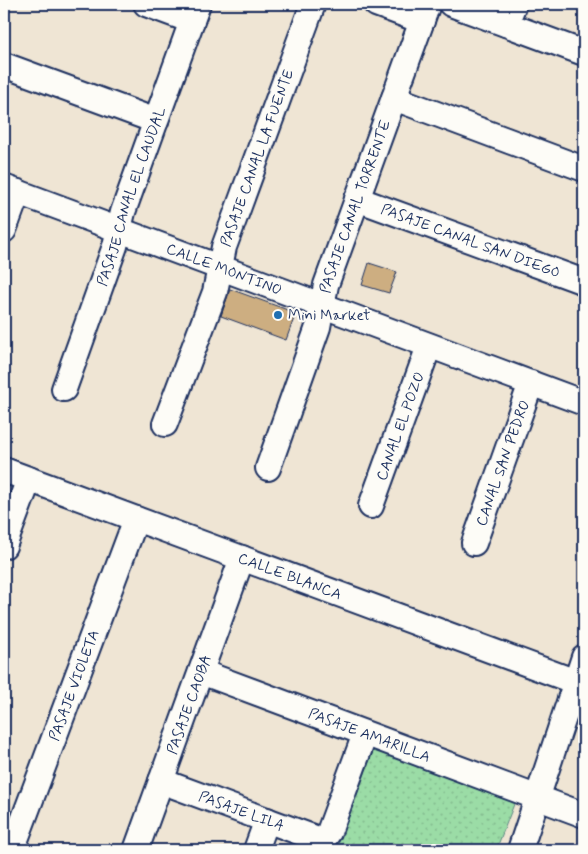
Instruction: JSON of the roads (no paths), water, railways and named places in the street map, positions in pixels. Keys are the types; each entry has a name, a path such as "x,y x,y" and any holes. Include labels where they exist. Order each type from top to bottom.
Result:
{"street":[{"path":"146,4 195,12"},
{"name":"PASAJE CANAL LA FUENTE","path":"165,424 215,292 224,247 313,4"},
{"path":"376,4 425,12"},
{"path":"451,4 510,14 584,53"},
{"name":"PASAJE CANAL EL CAUDAL","path":"64,389 115,246 123,212 195,12"},
{"name":"PASAJE CANAL TORRENTE","path":"268,468 318,327 326,285 425,12"},
{"path":"4,65 156,121"},
{"path":"394,98 584,169"},
{"path":"4,230 11,190"},
{"name":"CALLE MONTINO","path":"11,190 584,403"},
{"name":"PASAJE CANAL SAN DIEGO","path":"357,199 584,282"},
{"name":"CANAL EL POZO","path":"371,506 429,346"},
{"name":"CANAL SAN PEDRO","path":"474,543 531,383"},
{"name":"CALLE BLANCA","path":"4,470 576,682"},
{"path":"4,546 29,479"},
{"name":"PASAJE VIOLETA","path":"12,850 136,519"},
{"name":"PASAJE CAOBA","path":"136,850 242,558"},
{"path":"520,850 584,657"},
{"name":"PASAJE AMARILLA","path":"201,672 584,814"},
{"name":"PASAJE LILA","path":"161,781 315,838 324,839 365,734"},
{"path":"256,850 267,820"}],"place":[{"name":"Mini Market","path":"278,315"}]}
